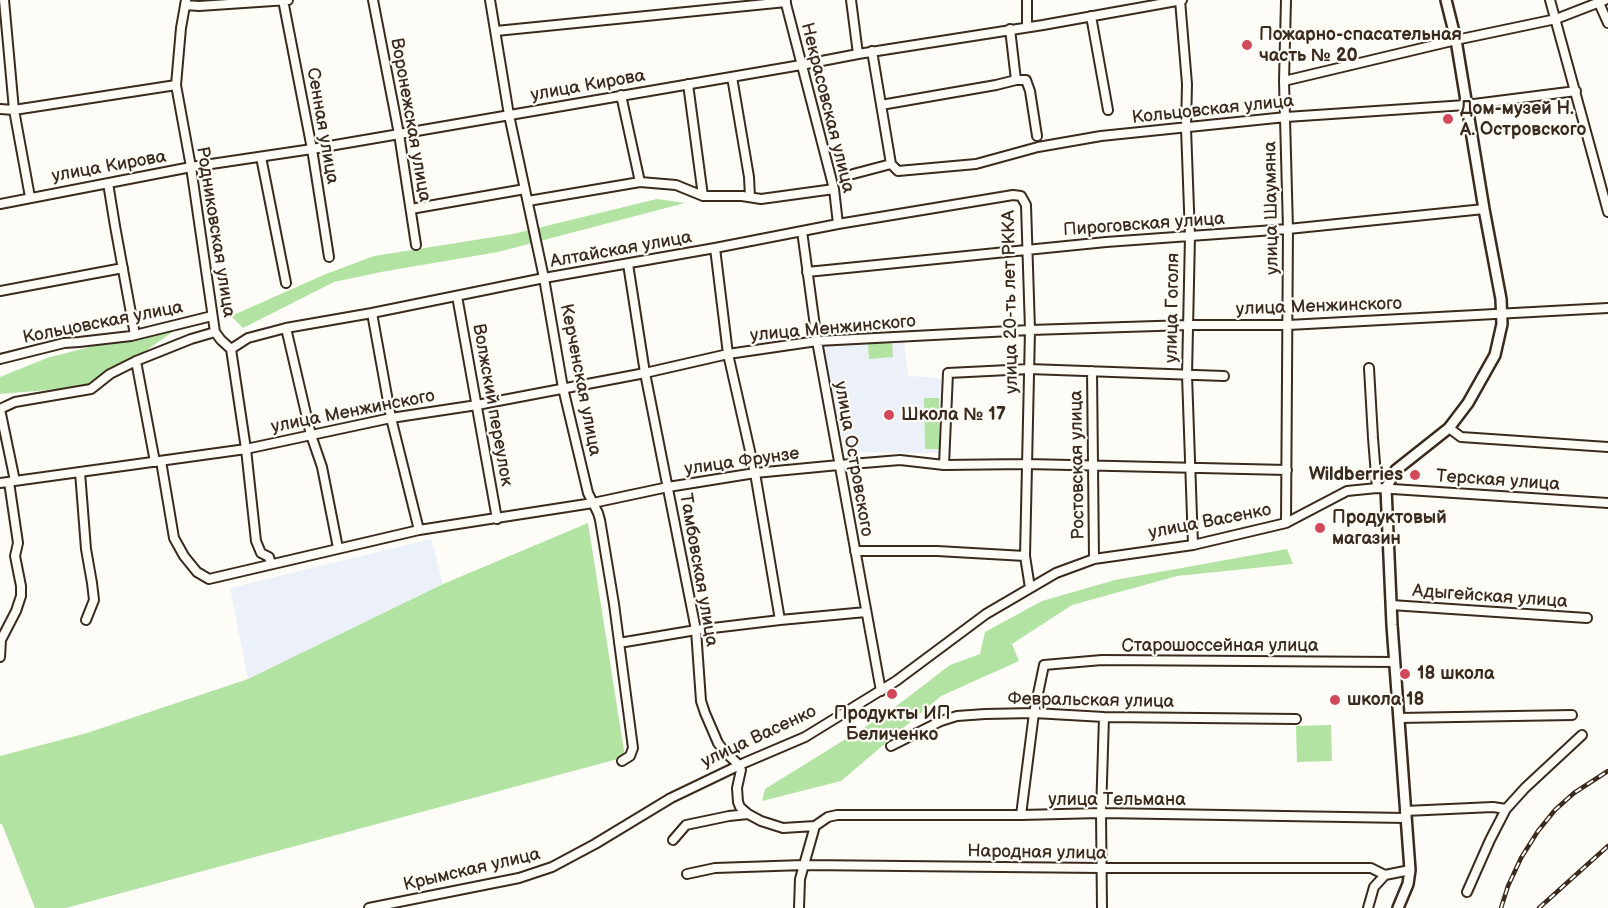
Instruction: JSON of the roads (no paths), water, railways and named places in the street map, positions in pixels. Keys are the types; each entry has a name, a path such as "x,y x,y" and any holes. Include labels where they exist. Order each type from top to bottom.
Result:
{"main road":[{"path":"1398,908 1408,884 1410,870 1382,488 1396,470 1449,428 1468,404 1495,355 1502,324 1501,299 1456,40 1446,0"}],"street":[{"path":"4,0 14,110 30,197"},
{"name":"Сенная улица","path":"283,0 312,149 329,257"},
{"path":"186,2 199,6 288,0"},
{"name":"Воронежская улица","path":"373,0 399,134 416,245"},
{"name":"Керченская улица","path":"490,0 509,115 544,278 563,388 588,493 600,520 600,531 614,604 633,748 630,756 622,761"},
{"path":"851,0 858,54"},
{"path":"1027,0 1027,26"},
{"name":"улица Кирова","path":"0,204 191,167 312,149 872,51 1180,0"},
{"name":"улица Гоголя","path":"1180,0 1187,84 1186,129 1190,236 1187,375 1193,545"},
{"name":"улица Шаумяна","path":"1286,0 1284,81 1288,229 1286,523"},
{"path":"1550,0 1608,212"},
{"path":"496,31 749,7 785,1"},
{"name":"Некрасовская улица","path":"785,1 834,189 838,224"},
{"path":"1284,81 1556,19 1602,1 1608,23"},
{"name":"Родниковская улица","path":"186,2 181,28 176,85 191,167 215,332 220,340 231,349"},
{"path":"1091,16 1108,110"},
{"path":"1010,29 1016,80"},
{"path":"872,51 891,164"},
{"path":"732,77 749,177 750,197"},
{"path":"881,105 1026,80 1030,91 1037,136"},
{"path":"688,84 703,196"},
{"path":"0,109 14,110 176,85"},
{"name":"Кольцовская улица","path":"856,173 891,164 898,171 976,164 1038,147 1101,136 1286,117 1466,105 1576,91"},
{"path":"621,95 640,182"},
{"path":"261,157 286,283"},
{"path":"528,201 640,182 676,185 703,196 742,195 761,199 834,189"},
{"path":"108,183 135,335"},
{"path":"411,209 525,189"},
{"name":"Алтайская улица","path":"231,349 248,338 286,328 544,278 838,224 1013,195 1021,196"},
{"name":"улица 20-ть лет РККА","path":"1021,196 1026,205 1030,330 1025,556 1030,588"},
{"name":"Пироговская улица","path":"807,272 1028,249 1288,229 1484,209"},
{"name":"улица Островского","path":"802,231 817,342 881,691"},
{"path":"715,248 728,354 755,473 780,620"},
{"name":"Тамбовская улица","path":"628,264 645,373 696,630 701,700 718,743 730,759 739,765"},
{"path":"0,291 123,268"},
{"name":"Волжский переулок","path":"457,296 497,519"},
{"name":"улица Менжинского","path":"8,482 246,449 391,418 477,405 645,373 728,354 817,342 1030,330 1188,325 1288,325 1608,308"},
{"path":"372,313 391,418 418,531"},
{"name":"Кольцовская улица","path":"0,360 64,343 135,335 212,316"},
{"path":"286,328 321,467 338,548"},
{"name":"Кольцовская улица","path":"0,409 15,402 91,389 110,374 136,361 190,339 215,332"},
{"path":"231,349 246,449 256,541 261,553 269,557 270,564"},
{"path":"136,361 158,461"},
{"path":"944,465 948,373 1029,369 1224,376"},
{"path":"1370,369 1382,488"},
{"name":"Ростовская улица","path":"1092,371 1094,560"},
{"path":"0,409 18,543 15,556 21,586 21,596 16,611 1,640 0,657"},
{"path":"1449,428 1461,437 1608,447"},
{"name":"улица Фрунзе","path":"158,461 174,538 196,572 210,579 418,531 593,503 668,487 755,473 900,460 944,465 1027,464 1287,470"},
{"path":"80,472 94,600 86,620"},
{"name":"Терская улица","path":"1382,488 1608,503"},
{"name":"улица Васенко","path":"670,798 739,765 806,737 896,681 986,614 1056,573 1094,560 1193,545 1286,523 1347,491 1382,488"},
{"path":"855,551 937,551 1025,556"},
{"name":"Адыгейская улица","path":"1391,605 1587,618"},
{"path":"619,643 696,630 866,612"},
{"name":"Старошоссейная улица","path":"1034,713 1044,665 1102,660 1395,662"},
{"path":"1020,815 1034,713"},
{"name":"Февральская улица","path":"891,746 941,721 957,716 1034,713 1104,717 1296,719"},
{"path":"1399,718 1572,715"},
{"path":"1101,908 1104,717"},
{"path":"1467,892 1506,809 1582,735"},
{"path":"739,765 741,770 737,788 738,802 748,814 783,828 815,826 800,879 799,908"},
{"name":"Крымская улица","path":"369,908 519,878 552,867 596,844 670,798"},
{"name":"улица Тельмана","path":"815,826 828,817 837,815 1101,813 1406,815 1493,807 1506,809"},
{"path":"673,840 686,825 748,814"},
{"name":"Народная улица","path":"687,874 715,868 804,865 1371,868 1385,875"},
{"path":"1368,908 1374,887 1385,875 1410,870"}],"railway":[{"path":"1501,908 1521,858 1538,831 1555,810 1574,793 1608,771"},
{"path":"1539,908 1608,846"}],"place":[{"name":"Пожарно-спасательная часть № 20","path":"1247,45"},
{"name":"Дом-музей Н. А. Островского","path":"1448,119"},
{"name":"Школа № 17","path":"889,415"},
{"name":"Wildberries","path":"1415,475"},
{"name":"Продуктовый магазин","path":"1320,528"},
{"name":"18 школа","path":"1405,674"},
{"name":"Продукты ИП Беличенко","path":"892,694"},
{"name":"школа 18","path":"1335,700"}]}
